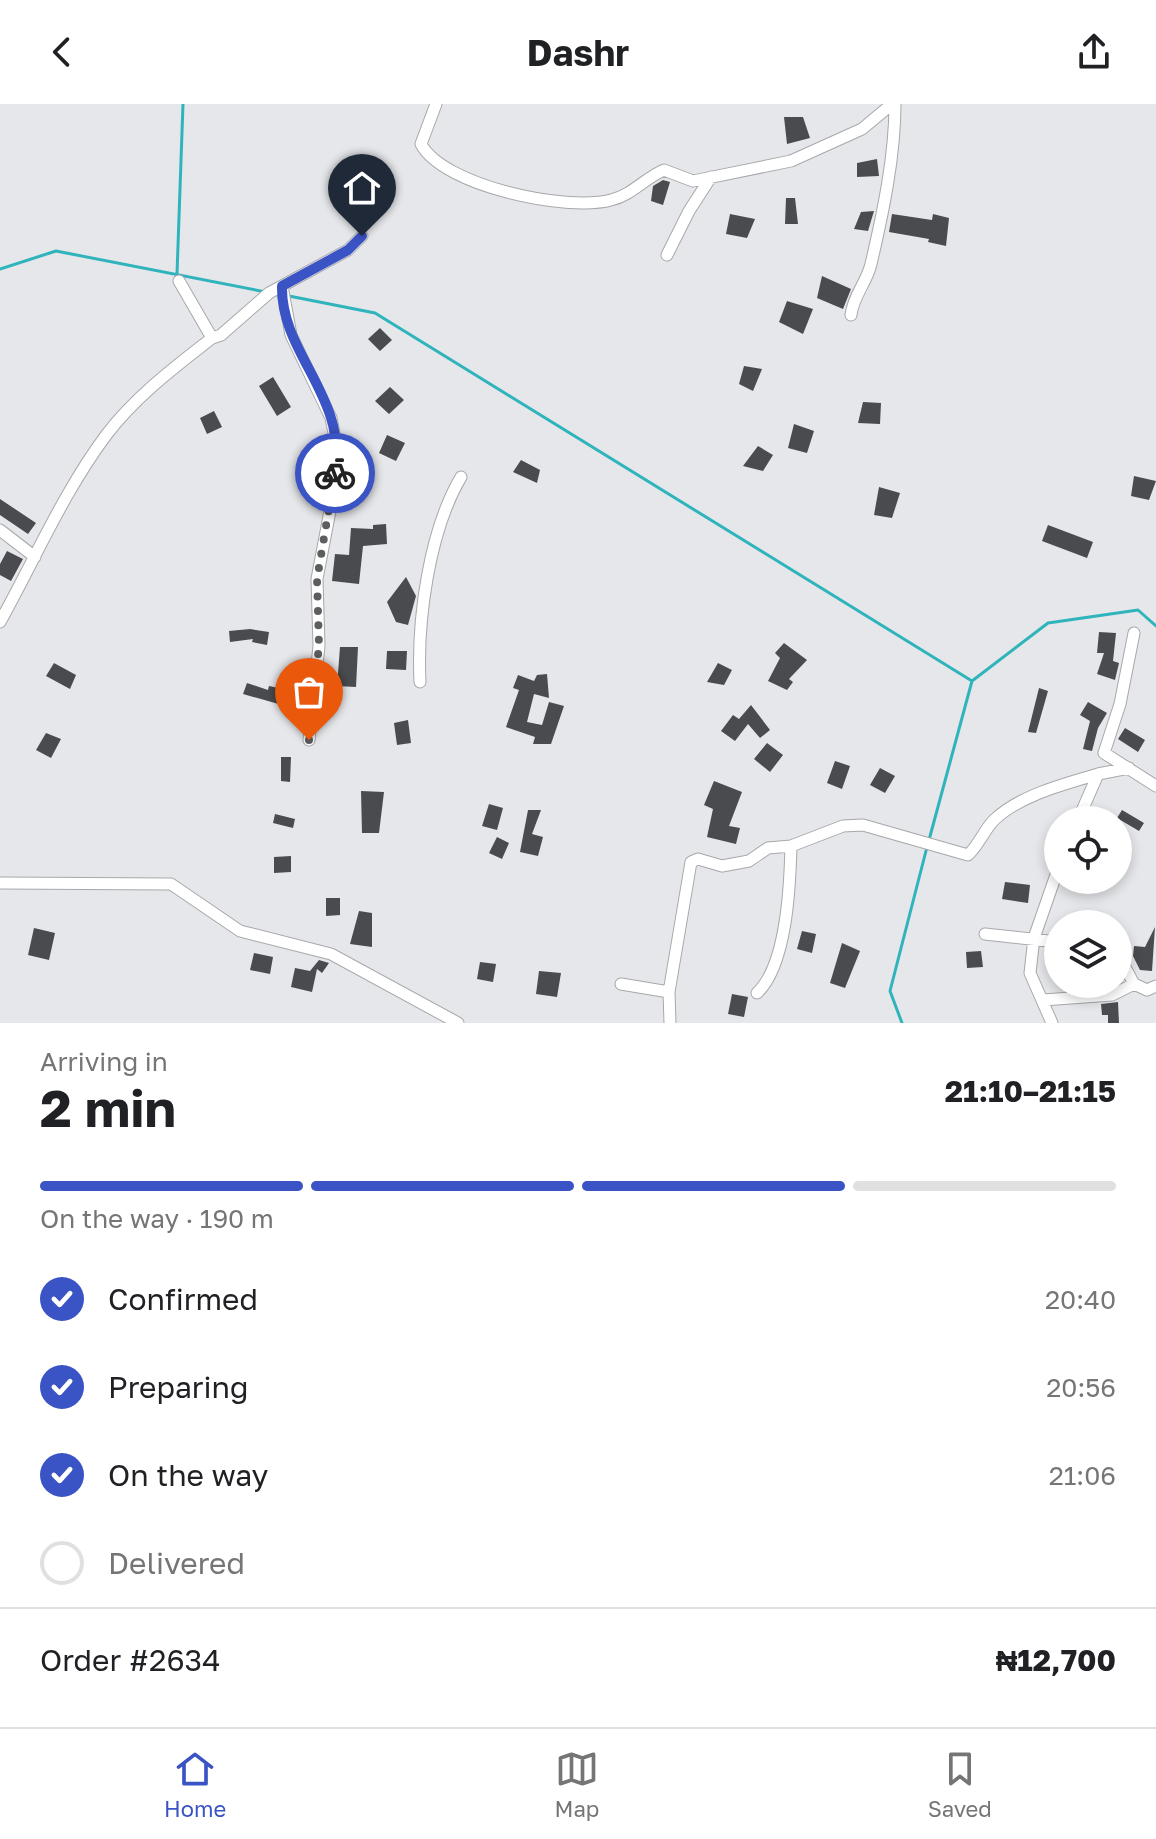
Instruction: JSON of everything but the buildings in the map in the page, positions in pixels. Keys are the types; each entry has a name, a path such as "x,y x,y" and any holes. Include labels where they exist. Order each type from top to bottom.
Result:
{"street":[{"path":"436,104 421,144 426,154 482,188 552,201 609,201 639,188 650,176 664,170 693,181 791,161 862,129 894,104"},
{"path":"851,315 853,302 870,268 895,133 894,104"},
{"path":"667,255 689,211 711,177"},
{"path":"0,622 59,510 108,433 158,380 212,338 221,335 282,286 348,250 362,236"},
{"path":"179,281 212,338"},
{"path":"282,286 291,335 331,418 337,448 334,490 317,579 319,646 309,740"},
{"path":"420,682 419,654 428,576 447,508 461,477"},
{"path":"0,530 35,557"},
{"path":"1134,633 1120,704 1104,753 1156,786"},
{"path":"670,1023 669,992 691,862 698,859 722,866 749,861 768,848 791,846 843,826 863,825 968,855 978,846 991,823 1008,808 1098,774 1129,768"},
{"path":"1084,806 1098,774"},
{"path":"757,993 766,985 779,945 790,893 791,846"},
{"path":"0,883 171,884 240,931 331,954 458,1023"},
{"path":"1049,894 1034,938 1030,973 1052,1023"},
{"path":"985,934 1044,940"},
{"path":"1132,980 1147,990 1156,986"},
{"path":"621,984 669,992"},
{"path":"1043,1000 1112,995 1134,984"}],"waterway":[{"path":"177,274 183,104"},
{"path":"0,269 56,251 266,292"},
{"path":"289,296 375,313 972,681 1048,623 1138,610 1156,626"},
{"path":"929,840 972,681"},
{"path":"902,1023 890,991 927,847"}],"way so far":[{"path":"309,740 319,646 317,579 335,473"}],"route":[{"path":"335,473 337,448 331,418 291,335 282,286 348,250 362,236"}]}
